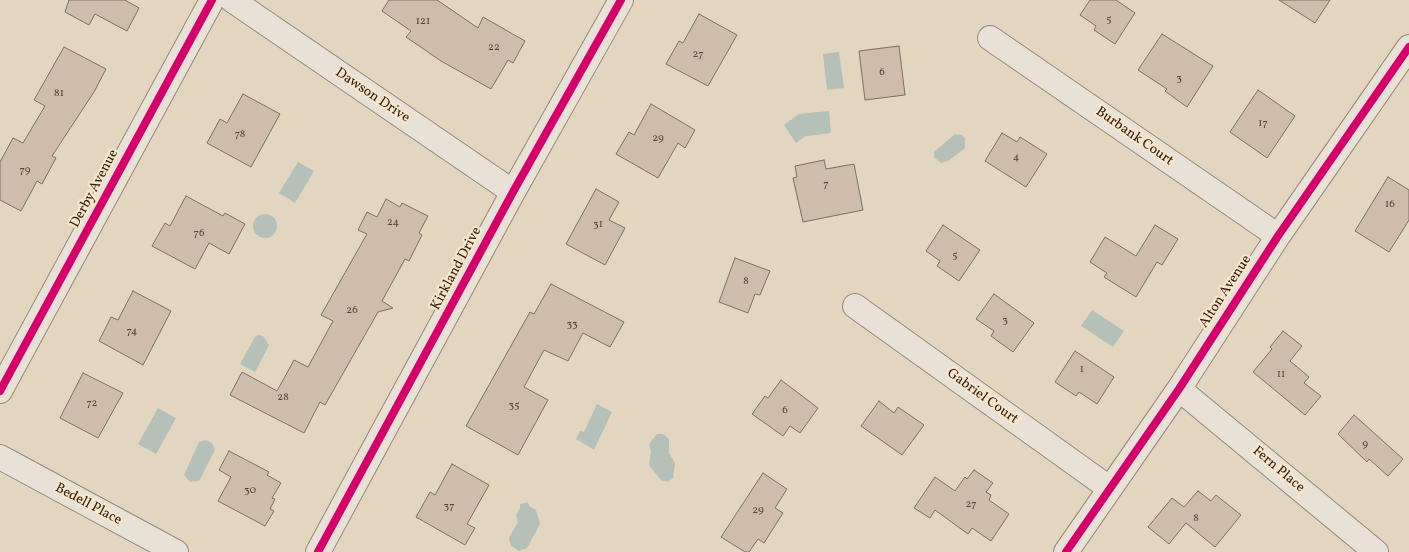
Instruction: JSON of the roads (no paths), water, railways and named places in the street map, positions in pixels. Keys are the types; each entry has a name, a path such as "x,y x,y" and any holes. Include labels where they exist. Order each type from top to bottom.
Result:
{"street":[{"name":"Derby Avenue","path":"0,391 212,0"},
{"name":"Dawson Drive","path":"232,0 512,192"},
{"name":"Kirkland Drive","path":"318,552 512,192 621,0"},
{"name":"Burbank Court","path":"990,38 1278,236"},
{"name":"Alton Avenue","path":"1066,552 1179,389 1278,236 1409,47"},
{"name":"Gabriel Court","path":"855,306 1109,488"},
{"name":"Fern Place","path":"1179,389 1376,552"},
{"name":"Bedell Place","path":"0,457 176,552"}]}
